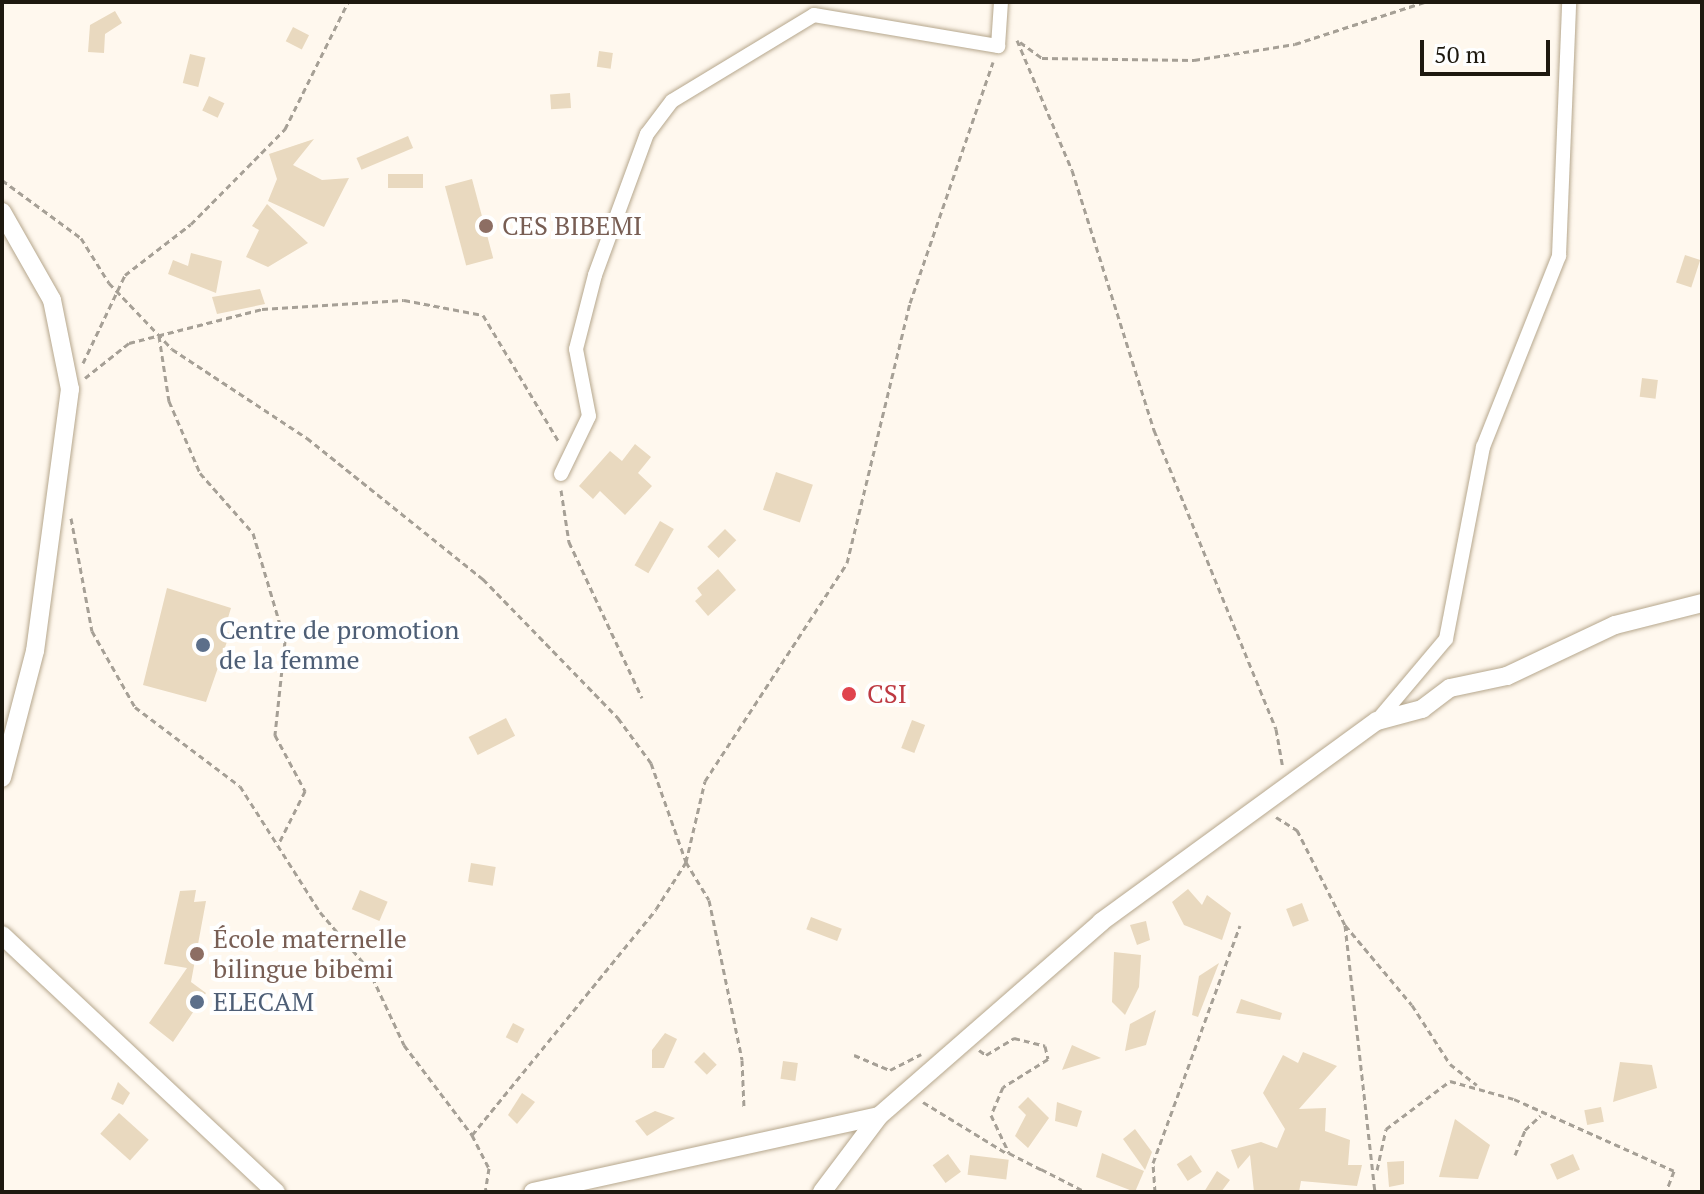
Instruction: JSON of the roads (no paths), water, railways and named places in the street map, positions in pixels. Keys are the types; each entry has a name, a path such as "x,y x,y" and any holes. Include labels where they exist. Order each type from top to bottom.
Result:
{"main road":[{"path":"2,212 52,300 70,389 35,651 2,778"},
{"path":"822,1192 879,1116 969,1043 1136,893 1377,721 1422,709 1450,688 1507,676 1615,625 1702,603"},
{"path":"2,935 276,1192"},
{"path":"533,1192 879,1116"}],"street":[{"path":"561,474 589,416 576,349 607,233 647,134 672,101 814,15 998,46 1001,2"},
{"path":"1377,721 1446,639 1483,447 1559,256 1569,2"}],"place":[{"name":"CES BIBEMI","path":"486,226"},
{"name":"Centre de promotion de la femme","path":"203,645"},
{"name":"CSI","path":"849,694"},
{"name":"École maternelle bilingue bibemi","path":"197,954"},
{"name":"ELECAM","path":"197,1002"}]}
